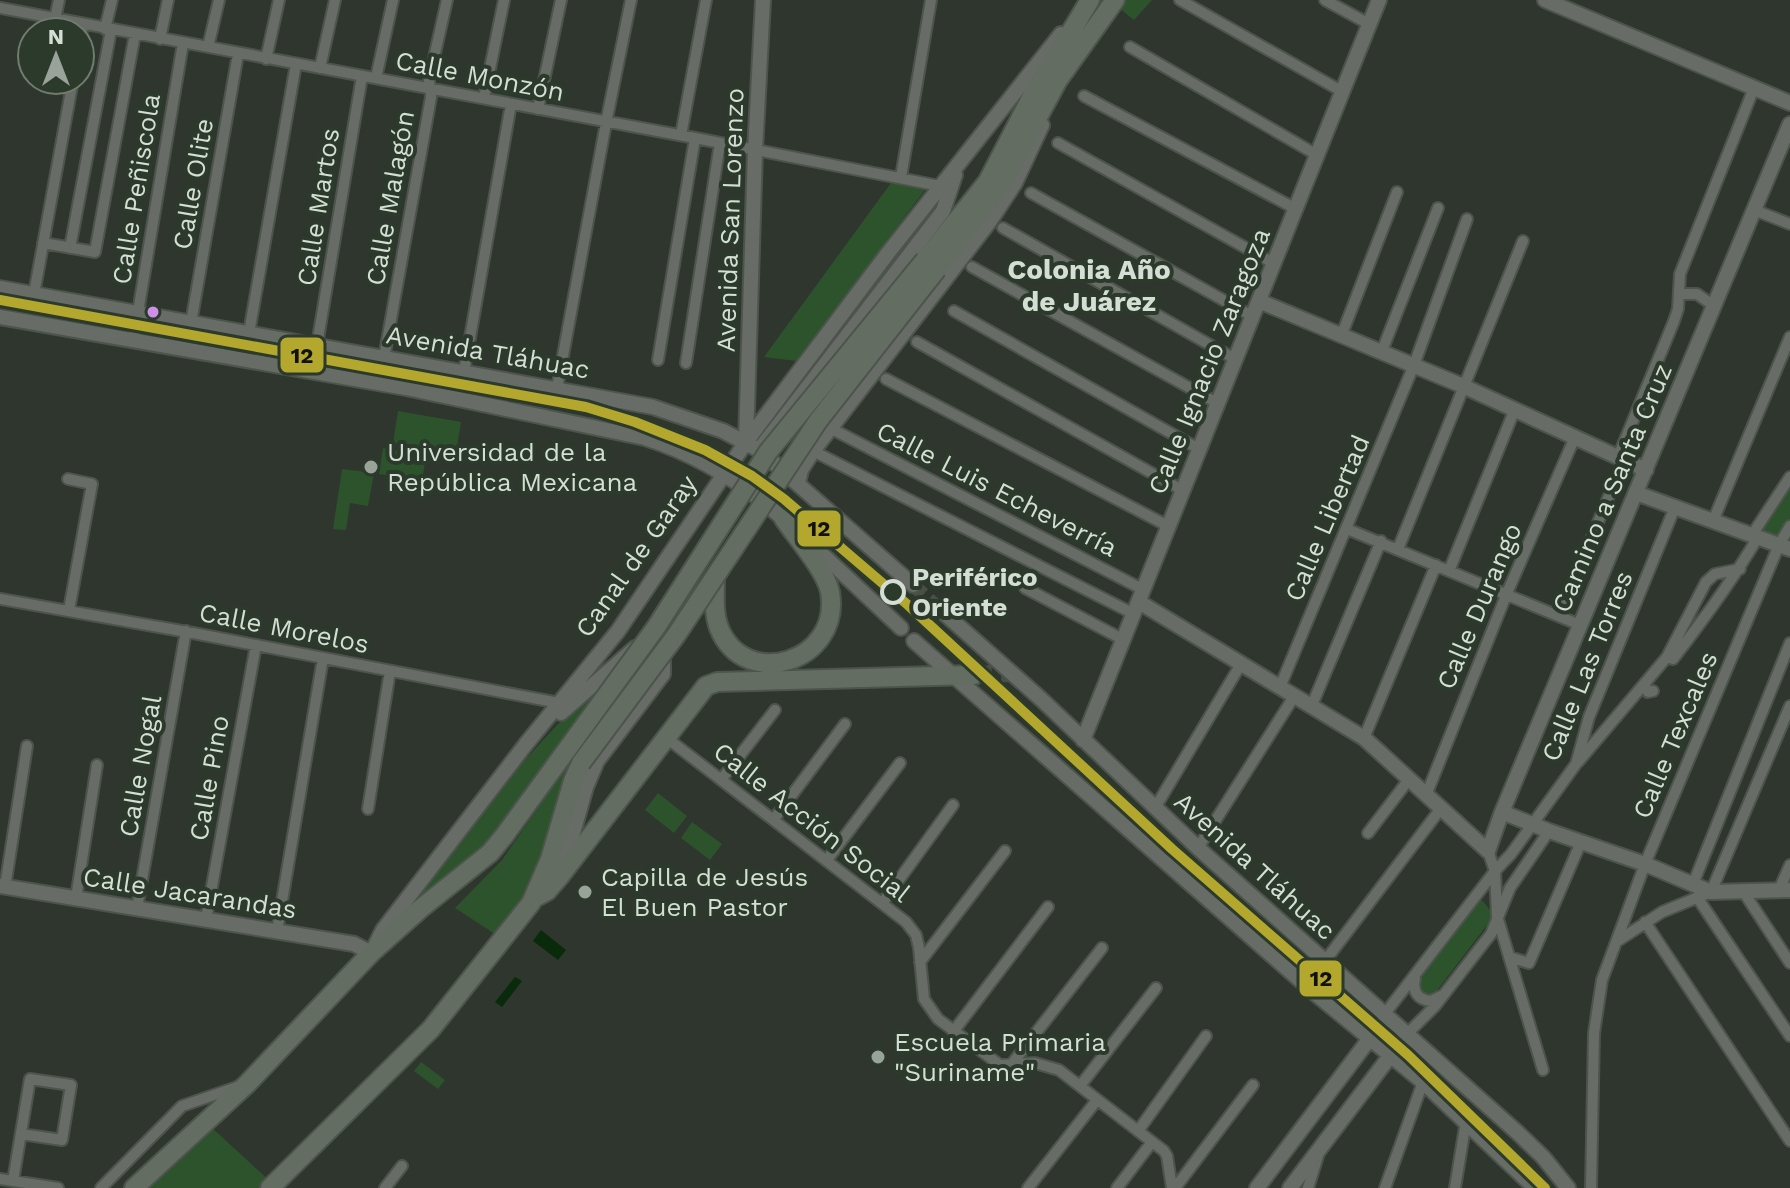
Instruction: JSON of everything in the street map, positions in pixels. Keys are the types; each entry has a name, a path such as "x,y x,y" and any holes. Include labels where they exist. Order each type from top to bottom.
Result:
{"highway":[{"name":"Canal de Garay","path":"534,898 581,763 715,579 818,421 988,181 1031,98 1090,0"},
{"name":"Canal de Garay","path":"134,1188 247,1084 372,953 420,909 490,853 657,626 768,452 1003,182 1051,91 1115,0"},
{"path":"715,579 715,615 720,630 732,648 753,661 780,664 809,652 825,633 831,609 829,589 784,519"},
{"path":"270,1188 431,1029 534,898 547,891 560,876 706,686 717,682 974,675"}],"main road":[{"name":"Avenida San Lorenzo","path":"758,498 752,446 755,151 763,0"},
{"name":"Canal de Garay","path":"372,953 383,930 637,605 727,474 752,446 888,253 946,188 960,164 1090,0"},
{"name":"Calle Ignacio Zaragoza","path":"1083,740 1379,0"},
{"path":"1545,0 1790,103"},
{"path":"798,483 801,470 813,451 990,221 1015,183 1039,134 1051,91"},
{"name":"Camino a Santa Cruz","path":"1488,851 1790,124"},
{"path":"752,446 804,391 943,211 946,188"},
{"name":"Avenida Tláhuac","path":"0,288 653,407 752,446 913,585"},
{"path":"1259,301 1463,386 1646,470"},
{"name":"Avenida Tláhuac","path":"0,317 406,388 603,428 679,449 727,474 758,498 901,628"},
{"path":"804,391 805,409 814,419 833,424"},
{"path":"1636,493 1784,547"},
{"path":"1139,602 1364,738 1488,851"},
{"name":"Avenida Tláhuac","path":"944,613 1198,848 1543,1157 1568,1188"},
{"path":"914,641 1306,985 1423,1082 1532,1186"},
{"path":"526,744 633,648 646,647 656,651 663,661 663,674 604,751 591,773 560,876"},
{"path":"1502,812 1645,864 1700,891 1785,890"},
{"name":"Calle Jacarandas","path":"3,886 354,944 372,953"},
{"path":"1257,1188 1386,1017"},
{"path":"1268,1174 1288,1188 1406,1035"},
{"path":"1332,1090 1353,1106"}],"street":[{"path":"70,248 112,0"},
{"path":"160,39 168,0"},
{"path":"208,47 219,0"},
{"path":"266,59 279,0"},
{"path":"320,68 335,0"},
{"path":"376,78 393,0"},
{"name":"Calle Malagón","path":"384,358 447,0"},
{"path":"484,98 504,0"},
{"path":"538,109 561,0"},
{"path":"557,388 631,0"},
{"path":"681,135 706,0"},
{"path":"901,177 931,0"},
{"path":"1180,0 1343,92"},
{"path":"1325,0 1369,24"},
{"name":"Calle Monzón","path":"0,8 40,16"},
{"name":"Calle Monzón","path":"96,28 681,135 946,188"},
{"path":"43,243 95,252 135,34"},
{"name":"Calle Peñiscola","path":"133,342 183,43"},
{"path":"1130,47 1317,155"},
{"name":"Calle Olite","path":"191,323 238,54"},
{"path":"249,333 296,64"},
{"name":"Calle Martos","path":"317,345 362,76"},
{"path":"1559,616 1674,321 1680,274 1754,88"},
{"path":"34,294 70,96"},
{"path":"1084,96 1296,209"},
{"path":"464,372 511,104"},
{"path":"658,360 695,138"},
{"path":"686,363 720,143"},
{"path":"1058,143 1273,263"},
{"path":"1342,334 1397,192"},
{"path":"1031,193 1252,316"},
{"path":"1382,351 1438,208"},
{"path":"1754,210 1790,224"},
{"name":"Calle Libertad","path":"1280,687 1414,365 1467,219"},
{"path":"1003,228 1235,359"},
{"path":"1398,549 1523,241"},
{"path":"972,267 1217,403"},
{"path":"1679,294 1697,294 1714,306"},
{"path":"954,311 1199,449"},
{"path":"1713,521 1790,337"},
{"path":"917,342 1182,490"},
{"path":"886,379 1168,526"},
{"path":"1449,571 1515,409"},
{"name":"Calle Luis Echeverría","path":"833,424 1139,602"},
{"name":"Calle Durango","path":"1427,793 1507,593 1575,437"},
{"path":"813,451 1139,602"},
{"path":"1667,657 1673,659 1740,569 1755,536 1790,477"},
{"path":"68,479 92,484 69,610"},
{"name":"Calle Las Torres","path":"1495,871 1505,862 1576,764 1589,717 1675,507"},
{"name":"Calle Texcales","path":"1591,1188 1594,1033 1602,980 1645,864 1784,547 1790,526"},
{"path":"1347,529 1580,625"},
{"path":"1312,705 1381,541"},
{"path":"1364,738 1436,565"},
{"path":"1576,764 1667,657 1706,582 1715,574 1740,569"},
{"path":"1025,588 1124,640"},
{"name":"Calle Morelos","path":"0,599 186,631 559,703"},
{"name":"Calle Nogal","path":"137,908 186,631"},
{"path":"1700,891 1790,643"},
{"name":"Calle Pino","path":"206,919 256,645"},
{"path":"277,931 323,658"},
{"path":"1155,808 1241,664"},
{"path":"368,809 390,671"},
{"path":"1644,684 1648,692 1653,691"},
{"path":"1198,848 1295,695"},
{"path":"1614,944 1645,922 1700,891 1790,706"},
{"path":"721,780 775,710"},
{"path":"774,819 845,724"},
{"name":"Calle Acción Social","path":"668,739 906,922 916,935 924,999 938,1019 1000,1065 1044,1064 1059,1070 1167,1156 1173,1188"},
{"path":"3,886 27,746"},
{"path":"827,860 900,763"},
{"path":"76,898 97,765"},
{"path":"1368,833 1410,778"},
{"path":"883,902 953,805"},
{"path":"1325,961 1442,807"},
{"path":"1406,1035 1442,996 1491,934 1516,878 1549,831"},
{"path":"1509,957 1529,963 1581,842"},
{"path":"920,962 1005,851"},
{"path":"1488,851 1495,871 1497,916 1543,1070"},
{"path":"1785,890 1790,865"},
{"path":"1386,1017 1387,1011 1495,871"},
{"path":"1700,891 1790,1036"},
{"path":"1743,891 1790,963"},
{"path":"953,1032 1048,907"},
{"path":"1645,922 1790,1141"},
{"path":"1011,1065 1102,948"},
{"path":"1417,973 1413,986 1419,997 1431,1001 1442,996"},
{"path":"1080,1086 1156,988"},
{"path":"1138,1131 1206,1036"},
{"path":"13,1181 30,1079 71,1085 62,1140 21,1134"},
{"path":"1385,1188 1423,1082"},
{"path":"101,1188 182,1106 247,1084"},
{"path":"1173,1188 1253,1085"},
{"path":"1028,1188 1097,1100"},
{"path":"1455,1188 1466,1121"},
{"path":"1117,1188 1152,1142"},
{"path":"1308,1188 1321,1148"},
{"path":"385,1188 402,1166"},
{"path":"0,1179 58,1188"}],"shaded area":[{"path":"1126,0 1152,0 1134,20 1119,8"},
{"path":"891,183 928,186 796,361 764,357"},
{"path":"398,411 461,422 456,453 393,443"},
{"path":"383,448 426,455 422,481 379,474"},
{"path":"342,469 374,473 368,506 350,503 346,530 333,529"},
{"path":"1790,484 1790,518 1780,544 1757,535"},
{"path":"625,663 498,833 449,877 416,901 427,881 524,761 557,725"},
{"path":"571,760 529,896 501,938 455,908 502,860"},
{"path":"658,793 687,816 674,833 645,810"},
{"path":"692,822 722,844 710,860 681,838"},
{"path":"1477,901 1483,901 1492,913 1491,920 1432,997 1423,997 1416,984"},
{"path":"541,930 566,950 558,960 533,941"},
{"path":"515,977 522,981 502,1007 495,1002"},
{"path":"421,1062 445,1080 438,1089 414,1071"},
{"path":"210,1126 272,1183 267,1188 145,1188"}],"tunnel":[{"path":"913,585 944,613"},
{"path":"974,675 1011,673"}],"transit line":[{"name":"12","path":"0,300 586,407 635,422 705,450 752,476 784,499 908,605 1172,849 1408,1055 1545,1188"}],"place":[{"name":"Universidad de la República Mexicana","path":"371,467"},
{"name":"Periférico Oriente","path":"893,592"},
{"name":"Capilla de Jesús El Buen Pastor","path":"585,892"},
{"name":"Escuela Primaria \"Suriname\"","path":"878,1057"}],"district":[{"name":"Colonia Año de Juárez","path":"1089,285"}]}
